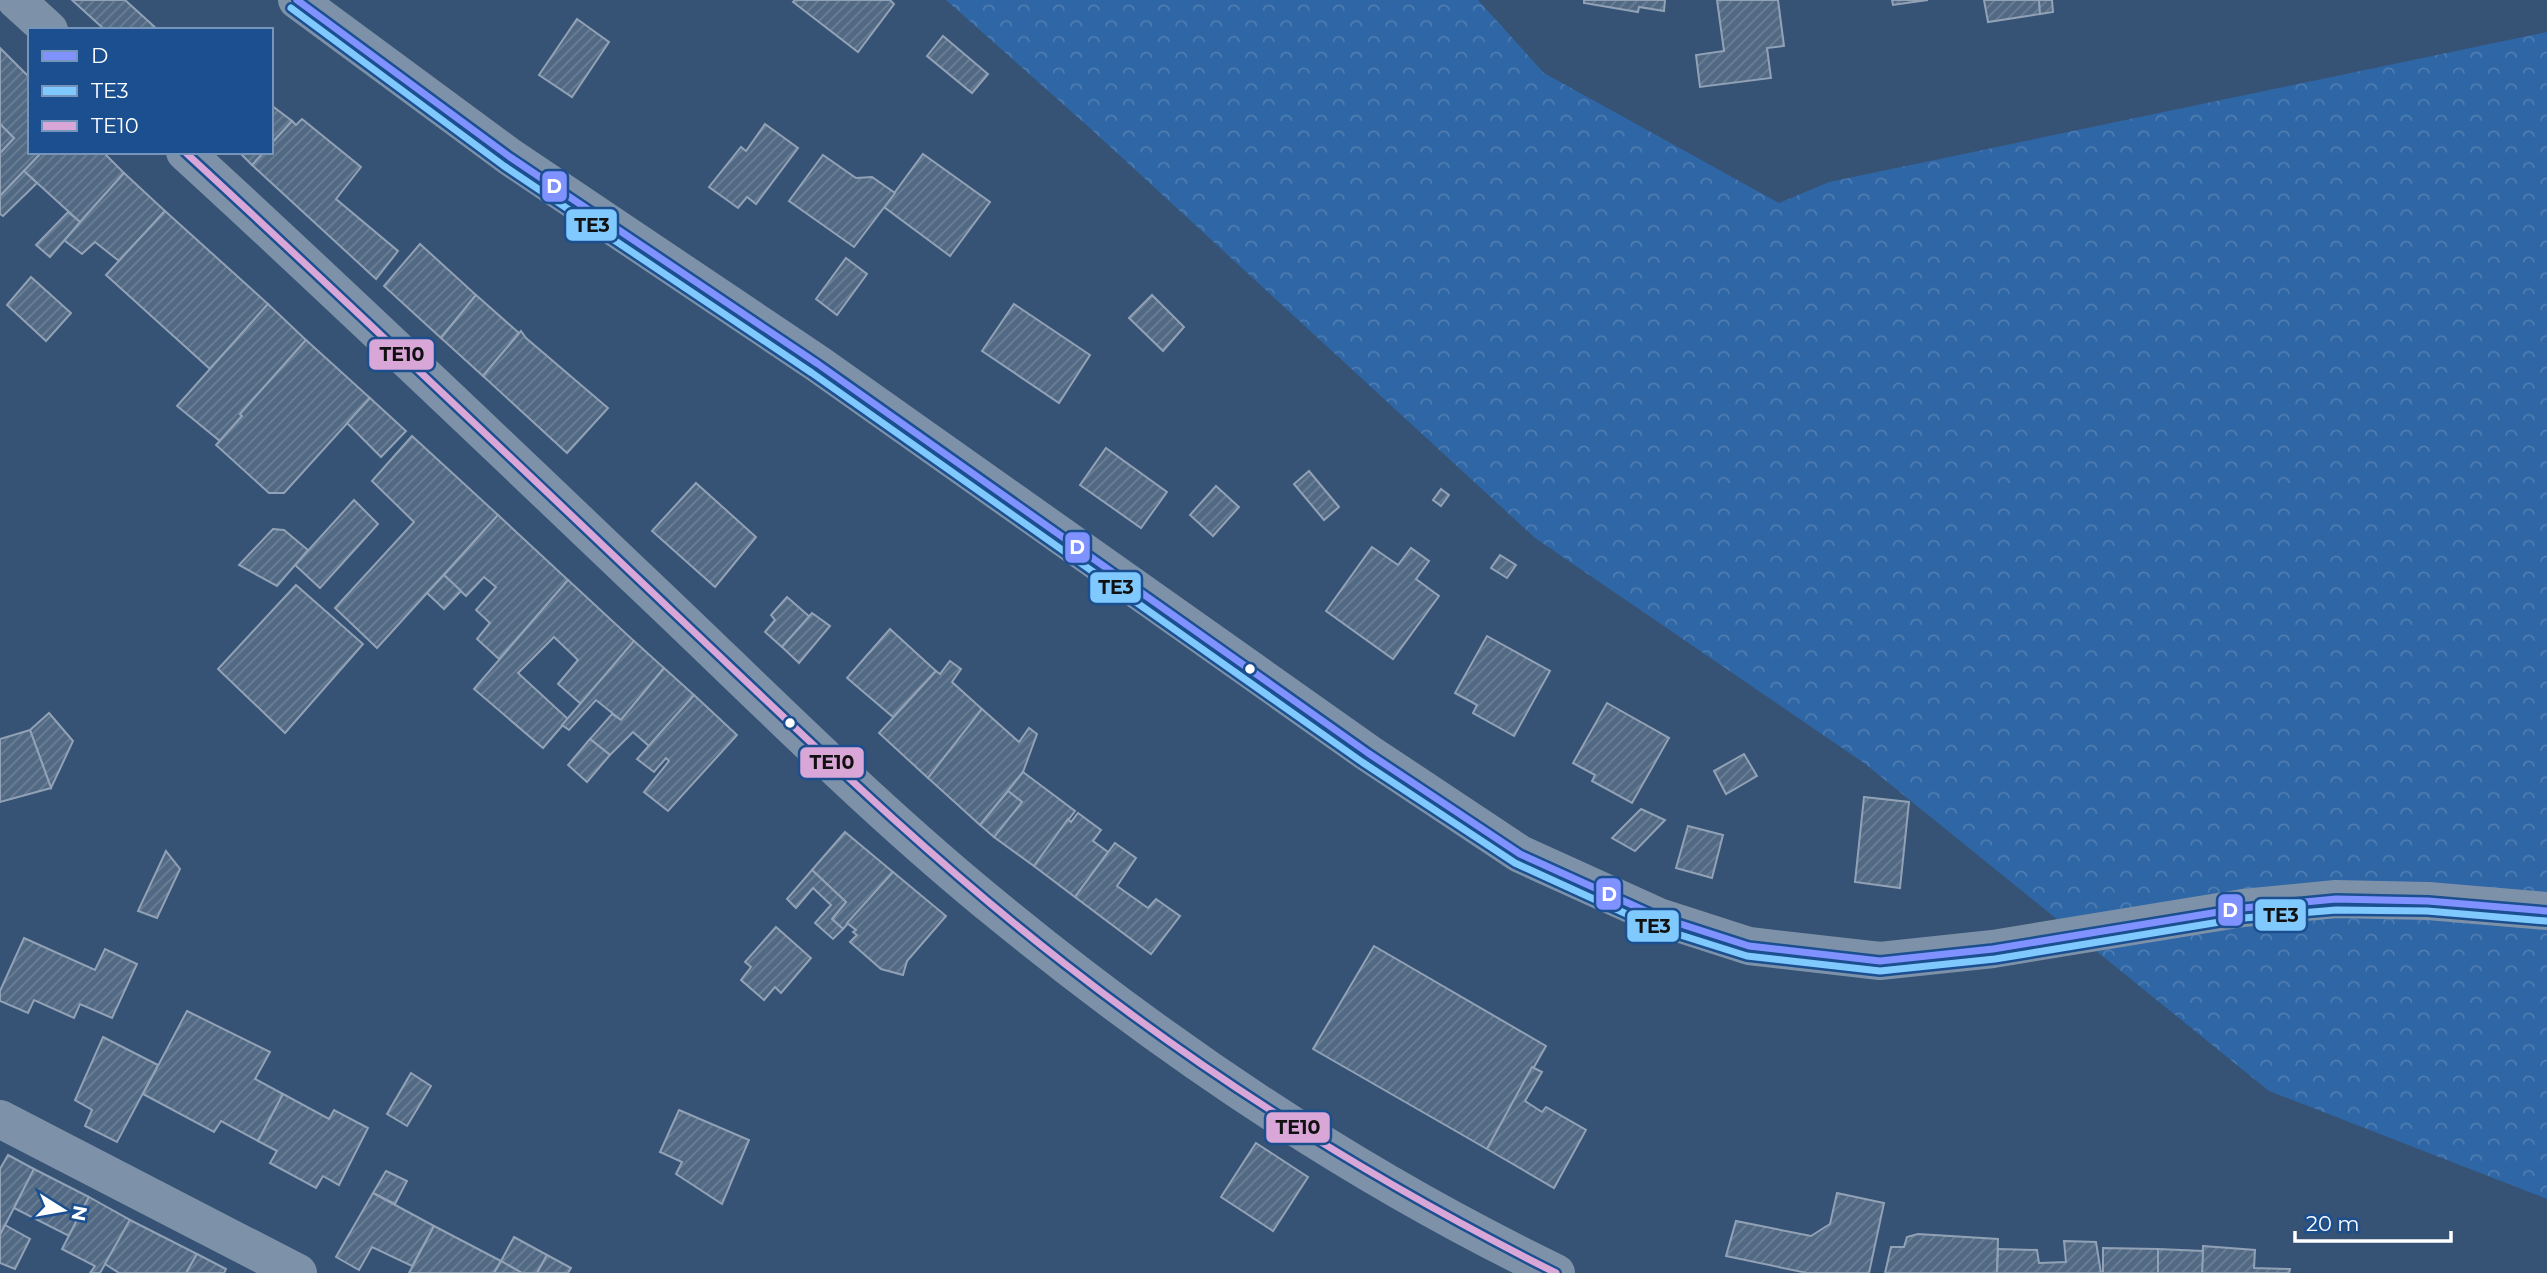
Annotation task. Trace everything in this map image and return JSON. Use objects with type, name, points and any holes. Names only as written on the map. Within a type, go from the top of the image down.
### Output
[{"type":"street","points":[[16,0],[47,28]]},
{"type":"street","points":[[297,0],[510,157],[818,364],[1368,753],[1520,855],[1659,917],[1749,946],[1880,961],[1993,949],[2243,908],[2336,899],[2428,901],[2547,911]]},
{"type":"street","points":[[187,154],[355,308],[780,716],[863,793],[1000,912],[1130,1014],[1377,1178],[1479,1236],[1556,1273]]},
{"type":"street","points":[[0,1119],[298,1273]]},
{"type":"green space","points":[[946,0],[1478,0],[1544,73],[1779,203],[1829,182],[2547,32],[2547,1199],[2269,1091],[1864,763],[1535,538],[1092,130]]},
{"type":"building","points":[[72,0],[125,0],[156,28],[103,28]]},
{"type":"building","points":[[890,0],[894,4],[858,52],[793,2]]},
{"type":"building","points":[[1584,0],[1665,0],[1664,11],[1639,7],[1638,12],[1584,3]]},
{"type":"building","points":[[1717,0],[1778,0],[1784,46],[1767,48],[1771,78],[1700,87],[1696,55],[1724,51]]},
{"type":"building","points":[[1892,0],[1928,0],[1893,5]]},
{"type":"building","points":[[1984,0],[2039,0],[2040,14],[1988,22]]},
{"type":"building","points":[[2039,0],[2052,0],[2053,12],[2040,14]]},
{"type":"building","points":[[577,19],[609,42],[572,97],[539,75]]},
{"type":"building","points":[[943,36],[988,74],[972,93],[927,56]]},
{"type":"building","points":[[0,48],[28,76],[28,154],[40,154],[0,196],[0,153],[14,138],[0,124]]},
{"type":"building","points":[[273,107],[292,121],[273,142]]},
{"type":"building","points":[[302,119],[361,167],[336,199],[398,251],[376,279],[252,165],[262,154],[273,154],[273,142],[292,121],[296,125]]},
{"type":"building","points":[[0,124],[14,138],[0,153]]},
{"type":"building","points":[[765,124],[798,148],[756,204],[747,197],[738,208],[709,187],[741,147],[746,151]]},
{"type":"building","points":[[40,154],[105,154],[124,173],[80,222],[24,171]]},
{"type":"building","points":[[241,154],[262,154],[252,165]]},
{"type":"building","points":[[923,154],[990,202],[950,256],[884,207]]},
{"type":"building","points":[[823,155],[856,178],[872,177],[895,193],[854,247],[789,201]]},
{"type":"building","points":[[24,171],[37,183],[3,216],[0,214],[0,196]]},
{"type":"building","points":[[124,173],[165,211],[119,261],[95,242],[82,254],[64,240]]},
{"type":"building","points":[[165,211],[268,304],[210,369],[106,275]]},
{"type":"building","points":[[68,212],[80,222],[50,257],[36,245]]},
{"type":"building","points":[[420,244],[476,295],[441,338],[384,286]]},
{"type":"building","points":[[846,258],[867,274],[837,315],[816,299]]},
{"type":"building","points":[[31,277],[71,313],[46,341],[7,305]]},
{"type":"building","points":[[476,295],[519,333],[483,376],[441,338]]},
{"type":"building","points":[[1152,295],[1184,327],[1163,351],[1129,318]]},
{"type":"building","points":[[268,304],[306,340],[240,414],[242,416],[220,441],[177,406]]},
{"type":"building","points":[[1014,304],[1090,355],[1059,403],[982,351]]},
{"type":"building","points":[[521,331],[608,408],[567,453],[483,376]]},
{"type":"building","points":[[306,340],[370,398],[284,493],[269,493],[216,445]]},
{"type":"building","points":[[370,398],[406,431],[381,457],[347,423]]},
{"type":"building","points":[[412,436],[498,515],[377,648],[335,608],[414,522],[372,481]]},
{"type":"building","points":[[1106,448],[1167,492],[1141,528],[1080,485]]},
{"type":"building","points":[[1309,471],[1339,507],[1324,520],[1294,484]]},
{"type":"building","points":[[696,483],[756,537],[715,587],[652,531]]},
{"type":"building","points":[[1216,486],[1239,507],[1213,536],[1190,515]]},
{"type":"building","points":[[1441,489],[1449,495],[1441,506],[1433,500]]},
{"type":"building","points":[[354,500],[378,524],[320,588],[295,565]]},
{"type":"building","points":[[498,515],[568,580],[499,659],[477,639],[490,623],[476,610],[496,587],[484,577],[466,596],[444,575]]},
{"type":"building","points":[[273,529],[284,530],[308,550],[277,586],[239,565]]},
{"type":"building","points":[[1372,547],[1398,565],[1411,548],[1429,561],[1416,579],[1439,596],[1393,659],[1326,611]]},
{"type":"building","points":[[1500,555],[1516,565],[1507,578],[1491,568]]},
{"type":"building","points":[[444,575],[461,591],[444,609],[427,593]]},
{"type":"building","points":[[568,580],[634,641],[581,704],[558,684],[578,660],[554,637],[518,673],[568,719],[543,748],[474,689]]},
{"type":"building","points":[[296,585],[363,644],[285,733],[218,669]]},
{"type":"building","points":[[787,597],[810,617],[782,647],[765,632],[775,620],[771,615]]},
{"type":"building","points":[[812,613],[830,626],[799,663],[782,647]]},
{"type":"building","points":[[890,629],[936,671],[893,717],[847,678]]},
{"type":"building","points":[[1487,636],[1550,671],[1514,736],[1473,713],[1477,705],[1455,693]]},
{"type":"building","points":[[634,641],[664,668],[621,720],[596,700],[569,730],[562,725]]},
{"type":"building","points":[[950,661],[961,669],[952,682],[982,709],[928,778],[879,733],[936,671],[940,674]]},
{"type":"building","points":[[664,668],[694,695],[649,746],[633,732],[610,755],[590,739],[612,714],[621,720]]},
{"type":"building","points":[[694,695],[737,735],[668,811],[644,792],[669,761],[666,758],[654,772],[637,759]]},
{"type":"building","points":[[1607,703],[1669,738],[1632,803],[1592,781],[1595,775],[1573,763]]},
{"type":"building","points":[[982,709],[1019,742],[1029,728],[1037,734],[1023,772],[980,825],[928,778]]},
{"type":"building","points":[[49,713],[73,741],[51,788],[30,730]]},
{"type":"building","points":[[30,730],[51,788],[0,802],[0,739]]},
{"type":"building","points":[[590,739],[610,755],[587,782],[568,765]]},
{"type":"building","points":[[1744,754],[1757,776],[1726,794],[1714,771]]},
{"type":"building","points":[[1023,772],[1075,811],[1034,866],[994,837],[1022,802],[1008,791]]},
{"type":"building","points":[[1008,791],[1022,802],[994,837],[980,825]]},
{"type":"building","points":[[1864,797],[1909,802],[1900,888],[1855,882]]},
{"type":"building","points":[[1641,809],[1665,820],[1635,851],[1612,838]]},
{"type":"building","points":[[1078,813],[1101,830],[1093,841],[1108,852],[1075,897],[1034,866],[1068,819],[1071,822]]},
{"type":"building","points":[[1688,826],[1723,835],[1712,878],[1676,868]]},
{"type":"building","points":[[845,832],[893,872],[843,929],[832,919],[846,902],[812,870]]},
{"type":"building","points":[[1115,843],[1136,858],[1117,886],[1148,908],[1156,899],[1180,916],[1151,954],[1075,897]]},
{"type":"building","points":[[166,851],[180,869],[157,918],[138,911]]},
{"type":"building","points":[[812,870],[846,902],[832,919],[843,929],[833,939],[815,923],[831,905],[813,888],[796,908],[787,899]]},
{"type":"building","points":[[893,872],[946,916],[907,961],[903,975],[881,969],[850,942],[857,935],[853,932],[856,930],[847,923]]},
{"type":"building","points":[[776,927],[811,958],[781,993],[775,987],[764,1000],[741,980],[751,967],[745,962]]},
{"type":"building","points":[[24,938],[95,970],[105,949],[137,964],[112,1018],[80,1004],[74,1018],[34,1000],[28,1013],[0,1001],[0,991]]},
{"type":"building","points":[[1374,946],[1546,1046],[1487,1149],[1313,1049]]},
{"type":"building","points":[[187,1011],[270,1052],[255,1079],[283,1094],[258,1141],[221,1121],[214,1132],[143,1094]]},
{"type":"building","points":[[103,1037],[158,1065],[117,1142],[85,1126],[92,1110],[75,1100]]},
{"type":"building","points":[[1532,1067],[1542,1072],[1525,1101],[1542,1112],[1546,1107],[1586,1130],[1554,1188],[1487,1149]]},
{"type":"building","points":[[411,1073],[431,1086],[407,1126],[387,1114]]},
{"type":"building","points":[[283,1094],[329,1119],[334,1110],[368,1128],[339,1185],[323,1176],[316,1188],[270,1163],[277,1151],[258,1141]]},
{"type":"building","points":[[679,1110],[749,1140],[722,1204],[676,1174],[682,1162],[660,1152]]},
{"type":"building","points":[[1256,1143],[1308,1177],[1273,1231],[1221,1197]]},
{"type":"building","points":[[8,1155],[34,1169],[0,1235],[0,1169]]},
{"type":"building","points":[[34,1169],[89,1197],[69,1236],[14,1208]]},
{"type":"building","points":[[386,1171],[407,1181],[395,1204],[373,1193]]},
{"type":"building","points":[[373,1193],[434,1226],[412,1266],[372,1247],[359,1270],[336,1257]]},
{"type":"building","points":[[1837,1193],[1884,1203],[1869,1273],[1807,1273],[1726,1256],[1736,1221],[1811,1236],[1830,1224]]},
{"type":"building","points":[[89,1197],[130,1220],[100,1273],[90,1273],[95,1266],[62,1249]]},
{"type":"building","points":[[130,1220],[197,1254],[186,1273],[119,1273],[105,1264]]},
{"type":"building","points":[[5,1225],[30,1239],[15,1269],[0,1263],[0,1235]]},
{"type":"building","points":[[434,1226],[501,1261],[494,1273],[409,1273]]},
{"type":"building","points":[[1918,1234],[1998,1239],[1997,1273],[1885,1273],[1891,1247],[1904,1247],[1907,1237]]},
{"type":"building","points":[[514,1237],[547,1255],[537,1273],[522,1273],[501,1261]]},
{"type":"building","points":[[2064,1241],[2096,1242],[2101,1273],[1997,1273],[1998,1249],[2037,1250],[2039,1263],[2066,1262]]},
{"type":"building","points":[[2203,1246],[2255,1250],[2254,1268],[2290,1269],[2289,1273],[2202,1273]]},
{"type":"building","points":[[2103,1248],[2158,1249],[2158,1273],[2103,1273]]},
{"type":"building","points":[[2158,1249],[2203,1251],[2202,1273],[2158,1273]]},
{"type":"building","points":[[197,1254],[226,1269],[224,1273],[186,1273]]},
{"type":"building","points":[[547,1255],[571,1268],[568,1273],[537,1273]]},
{"type":"building","points":[[501,1261],[522,1273],[494,1273]]},
{"type":"transit line","name":"D","points":[[297,0],[510,157],[818,364],[1368,753],[1520,854],[1659,917],[1749,946],[1880,961],[1993,949],[2243,908],[2336,899],[2428,901],[2547,911]]},
{"type":"transit line","name":"TE3","points":[[291,8],[504,166],[812,373],[1362,762],[1515,863],[1655,927],[1747,956],[1880,971],[1995,959],[2244,918],[2336,910],[2427,911],[2546,921]]},
{"type":"transit line","name":"TE10","points":[[187,154],[817,748],[1013,923],[1123,1008],[1242,1092],[1365,1169],[1556,1273]]}]
